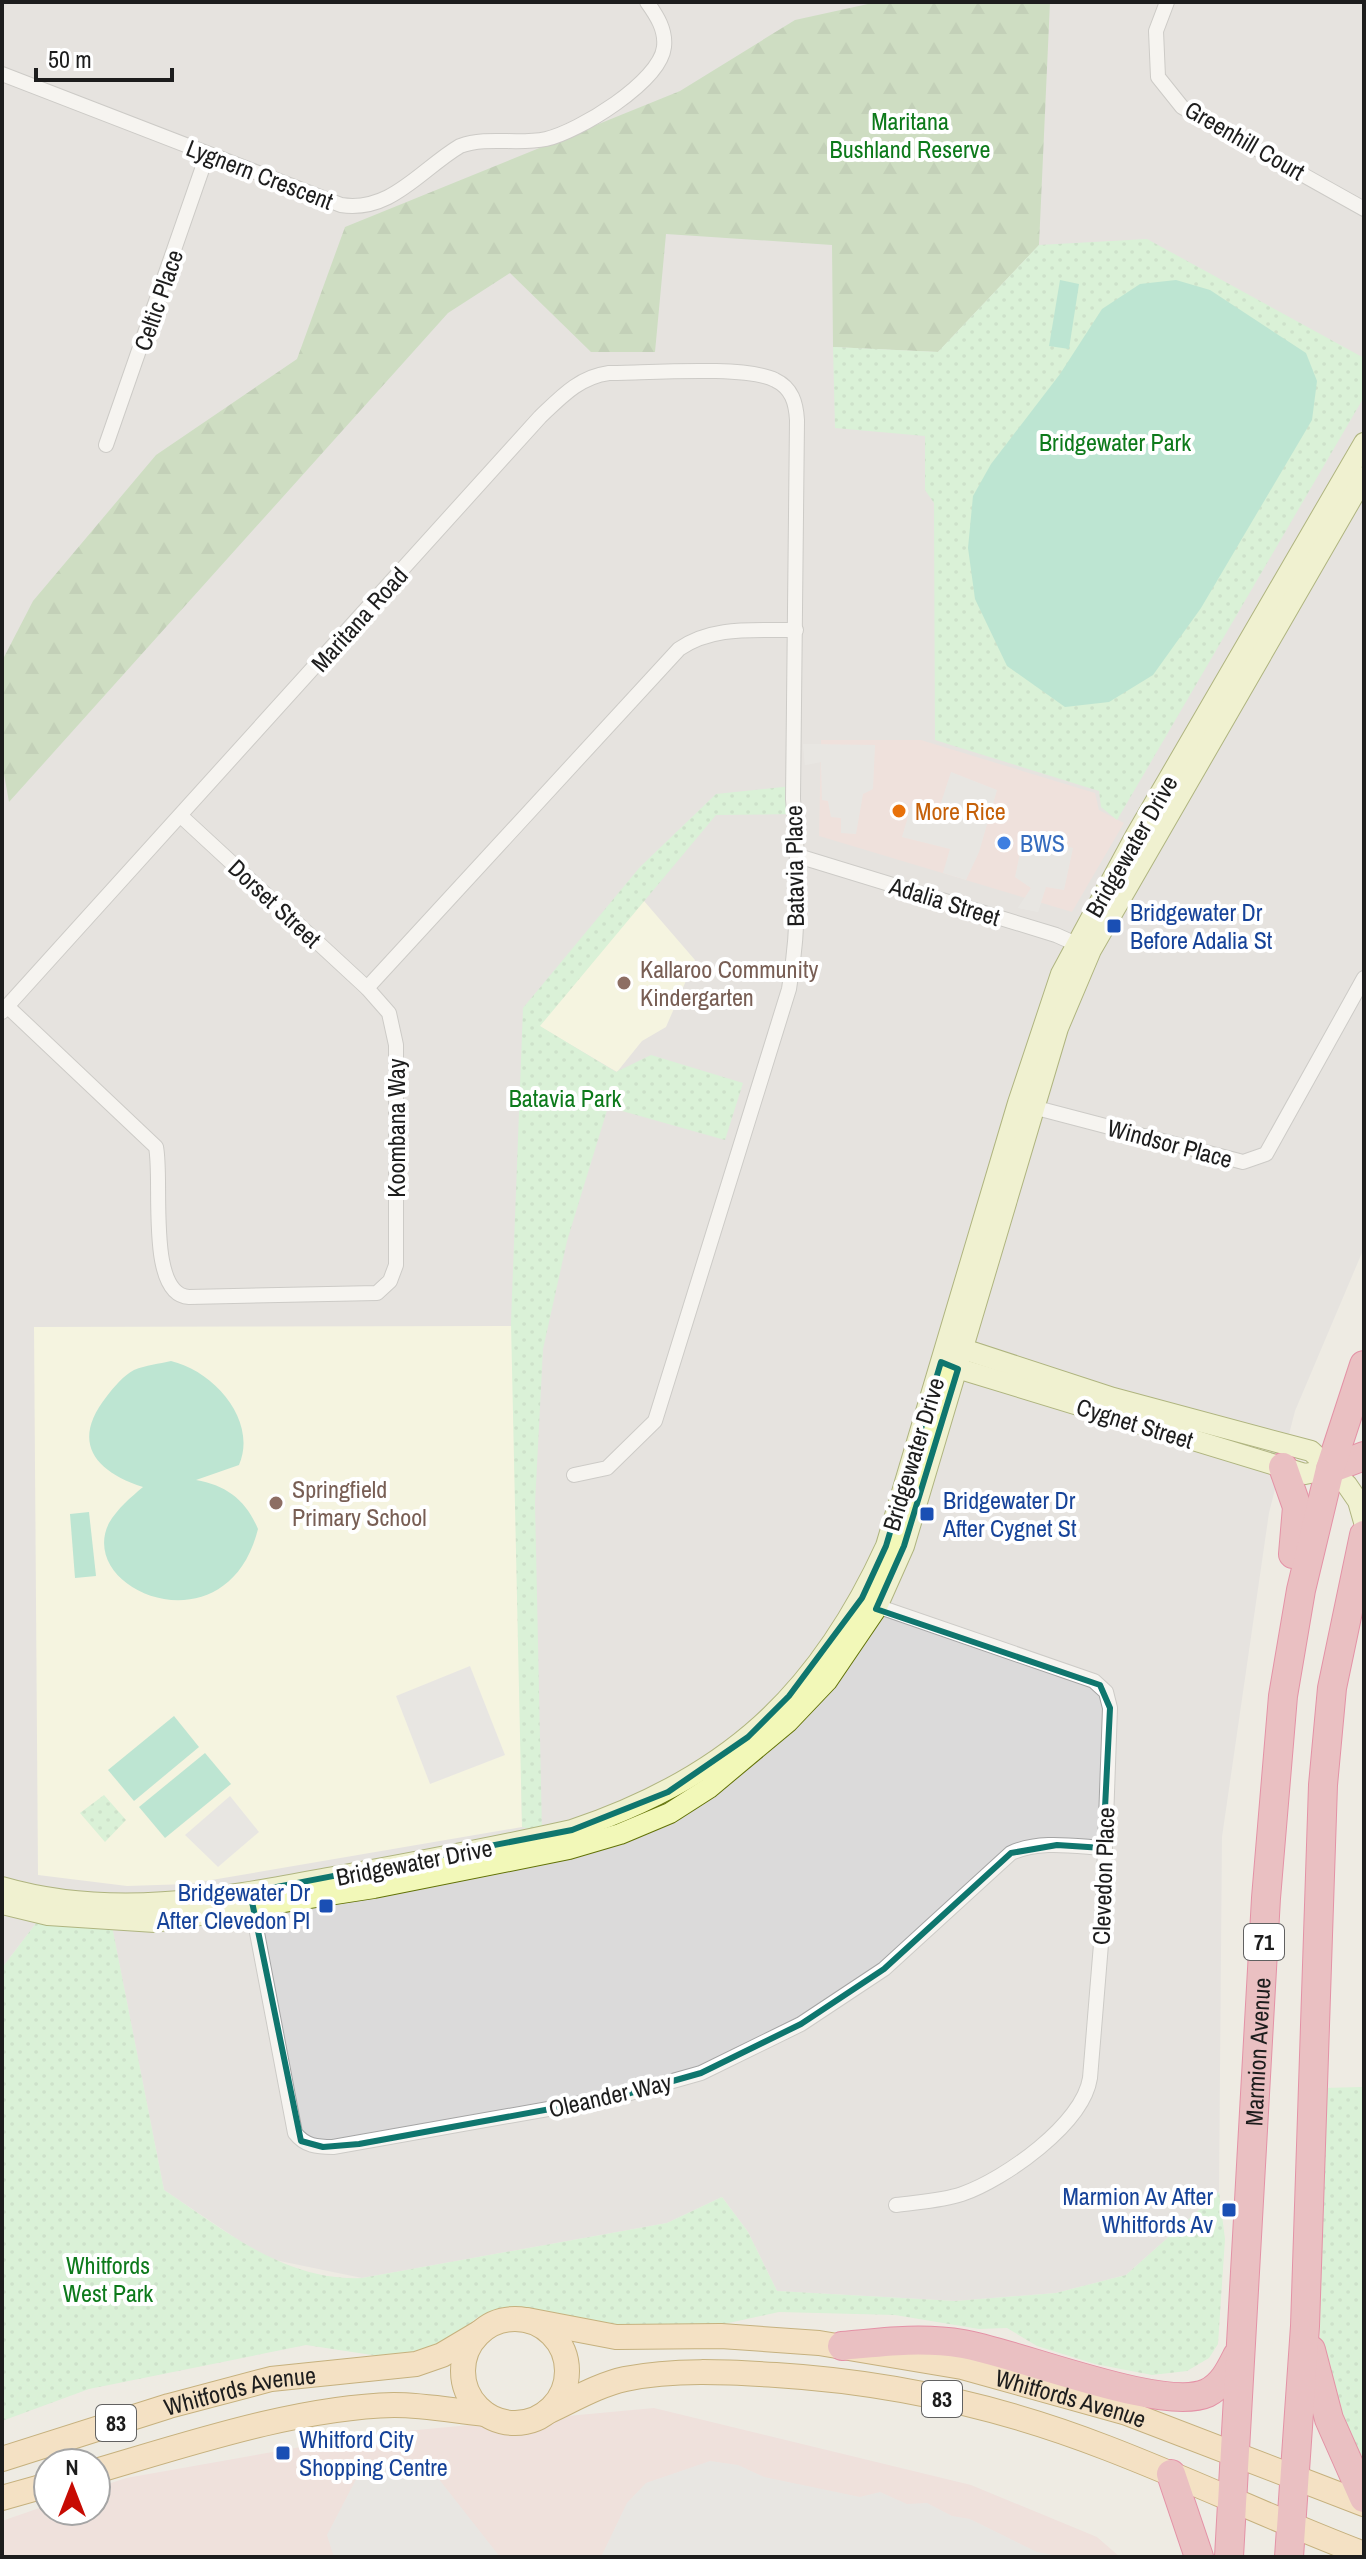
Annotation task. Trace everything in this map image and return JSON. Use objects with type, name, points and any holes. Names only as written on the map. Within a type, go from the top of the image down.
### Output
[{"type":"highway","name":"Marmion Avenue","points":[[1229,2557],[1238,2355],[1283,1696],[1301,1590],[1330,1469],[1364,1365]]},
{"type":"highway","points":[[1330,1469],[1364,1456]]},
{"type":"highway","points":[[1283,1467],[1297,1507],[1298,1522],[1274,1672],[1283,1696]]},
{"type":"highway","name":"71","points":[[1289,2557],[1305,2326],[1323,1785],[1332,1688],[1364,1535]]},
{"type":"highway","points":[[1305,2326],[1329,2419],[1364,2498]]},
{"type":"highway","points":[[842,2346],[923,2338],[964,2344],[1155,2396],[1207,2393],[1227,2375],[1238,2355]]},
{"type":"highway","points":[[1171,2474],[1199,2557]]},
{"type":"main road","name":"83","points":[[479,2333],[502,2321],[527,2320]]},
{"type":"main road","points":[[527,2320],[553,2336],[567,2362],[563,2392],[547,2412]]},
{"type":"main road","name":"Whitfords Avenue","points":[[527,2320],[616,2337],[757,2337],[842,2346],[962,2367],[1041,2386],[1236,2452],[1364,2504]]},
{"type":"main road","points":[[479,2333],[463,2361],[462,2377],[467,2393],[485,2414]]},
{"type":"main road","name":"Whitfords Avenue","points":[[2,2459],[169,2406],[271,2379],[416,2364],[442,2355],[479,2333]]},
{"type":"main road","name":"Whitfords Avenue","points":[[547,2412],[593,2389],[641,2377],[732,2372],[808,2377],[910,2391],[974,2406],[1091,2442],[1364,2554]]},
{"type":"main road","name":"Whitfords Avenue","points":[[112,2466],[215,2437],[373,2407],[419,2406],[485,2414]]},
{"type":"main road","name":"83","points":[[485,2414],[516,2424],[531,2421],[547,2412]]},
{"type":"main road","points":[[2,2498],[32,2490]]},
{"type":"street","name":"Lygnern Crescent","points":[[2,74],[341,205],[373,206],[389,198],[460,146],[473,141],[524,141],[559,136],[633,89],[651,74],[664,47],[659,20],[647,2]]},
{"type":"street","name":"Greenhill Court","points":[[1167,2],[1156,31],[1158,77],[1182,107],[1364,209]]},
{"type":"street","name":"Celtic Place","points":[[106,445],[207,155]]},
{"type":"street","name":"Maritana Road","points":[[5,1010],[540,417],[569,389],[594,375],[609,373],[740,374],[772,378],[783,385]]},
{"type":"street","name":"Batavia Place","points":[[574,1475],[607,1468],[655,1421],[789,989],[798,856],[793,799],[796,406],[783,385]]},
{"type":"street","name":"Bridgewater Drive","points":[[1083,947],[1364,443]]},
{"type":"street","name":"Bridgewater Drive","points":[[2,1904],[48,1915],[124,1923],[155,1922],[572,1830],[623,1813],[705,1770],[748,1737],[789,1696],[869,1604],[952,1356],[1026,1105],[1051,1002],[1364,477]]},
{"type":"street","points":[[367,988],[679,649],[703,635],[718,632],[796,630]]},
{"type":"street","name":"Dorset Street","points":[[182,817],[367,988]]},
{"type":"street","name":"Adalia Street","points":[[798,856],[1046,931],[1083,947]]},
{"type":"street","name":"Windsor Place","points":[[1026,1105],[1243,1162],[1266,1154],[1364,978]]},
{"type":"street","name":"Koombana Way","points":[[5,1010],[156,1147],[161,1258],[167,1285],[174,1293],[189,1297],[360,1296],[377,1293],[390,1281],[394,1275],[396,1252],[395,1033],[389,1013],[367,988]]},
{"type":"street","name":"Cygnet Street","points":[[952,1356],[1305,1474],[1330,1469]]},
{"type":"street","name":"Cygnet Street","points":[[952,1356],[1311,1451],[1358,1501],[1364,1522]]},
{"type":"street","name":"Clevedon Place","points":[[869,1604],[1054,1666],[1100,1685],[1109,1698],[1110,1708],[1102,1932],[1090,2078],[1079,2111],[988,2182],[958,2195],[896,2205]]},
{"type":"street","name":"Oleander Way","points":[[251,1900],[295,2133],[301,2141],[312,2146],[333,2147],[616,2097],[701,2073],[801,2024],[884,1969],[1011,1853],[1022,1848],[1057,1845],[1103,1848]]},
{"type":"street","name":"Bridgewater Drive","points":[[2,1887],[28,1895],[112,1905],[251,1900]]},
{"type":"highlighted area","points":[[941,1362],[958,1369],[904,1546],[876,1609],[1100,1685],[1110,1708],[1103,1848],[1057,1845],[1011,1853],[884,1969],[801,2024],[701,2073],[616,2097],[359,2144],[323,2147],[301,2141],[250,1892],[572,1830],[668,1792],[748,1737],[789,1696],[862,1598],[886,1546]]},
{"type":"shaded area","points":[[2,2],[1364,2],[1364,1248],[1295,1411],[1269,1513],[1222,1837],[1219,2192],[1126,2275],[1056,2293],[955,2301],[777,2291],[748,2232],[722,2197],[667,2223],[362,2278],[265,2258],[164,2190],[111,1922],[43,1914],[2,1968]]},
{"type":"shaded area","points":[[821,740],[921,740],[1095,793],[1099,810],[1124,823],[1072,912],[819,836]]},
{"type":"shaded area","points":[[803,744],[875,745],[873,789],[863,794],[856,834],[841,833],[841,818],[831,817],[828,801],[822,800],[821,762],[805,765]]},
{"type":"shaded area","points":[[951,772],[997,790],[979,852],[966,880],[943,873],[950,849],[902,837],[913,800],[939,809]]},
{"type":"shaded area","points":[[1024,834],[1073,848],[1064,890],[1046,887],[1038,912],[1018,908],[1031,888],[1015,877]]},
{"type":"shaded area","name":"Kallaroo Community Kindergarten","points":[[638,894],[695,960],[666,1027],[642,1041],[617,1072],[539,1026]]},
{"type":"shaded area","name":"Springfield Primary School","points":[[516,1326],[522,1827],[188,1884],[127,1886],[38,1875],[34,1327]]},
{"type":"shaded area","points":[[470,1666],[505,1755],[430,1784],[396,1696]]},
{"type":"shaded area","points":[[230,1796],[259,1832],[218,1867],[185,1835]]},
{"type":"shaded area","points":[[654,2408],[971,2485],[1097,2537],[1120,2557],[2,2557],[2,2521],[32,2511],[32,2527],[112,2527],[112,2483],[126,2478],[374,2434]]},
{"type":"shaded area","points":[[388,2459],[438,2478],[500,2557],[334,2557],[327,2535],[362,2468],[375,2460]]},
{"type":"shaded area","points":[[710,2461],[738,2465],[764,2477],[860,2497],[880,2492],[907,2504],[927,2503],[952,2516],[970,2519],[1037,2552],[1063,2557],[601,2557],[627,2503],[646,2483]]},
{"type":"green space","name":"Maritana Bushland Reserve","points":[[877,2],[1050,2],[1039,245],[938,352],[833,347],[832,245],[666,234],[655,352],[591,352],[510,273],[448,313],[9,802],[2,763],[2,661],[33,601],[156,455],[297,359],[345,227],[680,91],[795,20]]},
{"type":"green space","name":"Bridgewater Park","points":[[1147,239],[1364,358],[1364,397],[1117,820],[1101,807],[1099,791],[935,740],[934,503],[925,490],[925,436],[835,428],[833,347],[938,352],[1039,245]]},
{"type":"green space","points":[[1060,280],[1079,284],[1069,349],[1049,346]]},
{"type":"green space","points":[[1176,280],[1210,290],[1306,353],[1317,381],[1312,420],[1201,608],[1153,675],[1109,702],[1065,707],[1007,666],[975,599],[968,548],[973,496],[991,464],[1060,374],[1102,309],[1140,284]]},
{"type":"green space","name":"Batavia Park","points":[[792,786],[793,814],[716,815],[540,1026],[616,1072],[651,1055],[743,1083],[725,1140],[608,1107],[567,1241],[543,1349],[535,1503],[542,1832],[522,1827],[511,1322],[523,1008],[640,867],[716,794]]},
{"type":"green space","points":[[171,1361],[202,1375],[228,1400],[237,1415],[243,1448],[239,1465],[196,1480],[217,1486],[234,1496],[258,1529],[241,1567],[217,1590],[188,1600],[159,1598],[133,1587],[114,1570],[104,1548],[109,1523],[143,1487],[111,1472],[100,1463],[89,1440],[96,1412],[123,1378],[139,1368]]},
{"type":"green space","points":[[89,1512],[96,1576],[75,1578],[70,1514]]},
{"type":"green space","points":[[174,1716],[199,1747],[134,1801],[108,1770]]},
{"type":"green space","points":[[205,1753],[231,1784],[165,1838],[139,1807]]},
{"type":"green space","points":[[104,1795],[126,1820],[105,1842],[80,1813]]},
{"type":"green space","name":"Whitfords West Park","points":[[43,1914],[111,1921],[164,2190],[257,2250],[307,2272],[362,2278],[667,2223],[722,2197],[748,2232],[777,2291],[955,2301],[1056,2293],[1126,2275],[1219,2192],[1225,2239],[1218,2344],[1209,2358],[1187,2371],[1152,2375],[1095,2364],[1037,2346],[1007,2328],[979,2329],[895,2315],[779,2312],[665,2337],[594,2330],[516,2308],[478,2317],[449,2340],[392,2358],[306,2345],[89,2389],[2,2421],[2,1968]]},
{"type":"green space","points":[[1362,2087],[1364,2474],[1324,2364],[1315,2304],[1321,2088]]},
{"type":"place","name":"More Rice","points":[[899,811]]},
{"type":"place","name":"BWS","points":[[1004,843]]},
{"type":"place","name":"Bridgewater Dr Before Adalia St","points":[[1114,926]]},
{"type":"place","name":"Kallaroo Community Kindergarten","points":[[624,983]]},
{"type":"place","name":"Springfield Primary School","points":[[276,1503]]},
{"type":"place","name":"Bridgewater Dr After Cygnet St","points":[[927,1514]]},
{"type":"place","name":"Bridgewater Dr After Clevedon Pl","points":[[326,1906]]},
{"type":"place","name":"Marmion Av After Whitfords Av","points":[[1229,2210]]},
{"type":"place","name":"Whitford City Shopping Centre","points":[[283,2453]]}]
